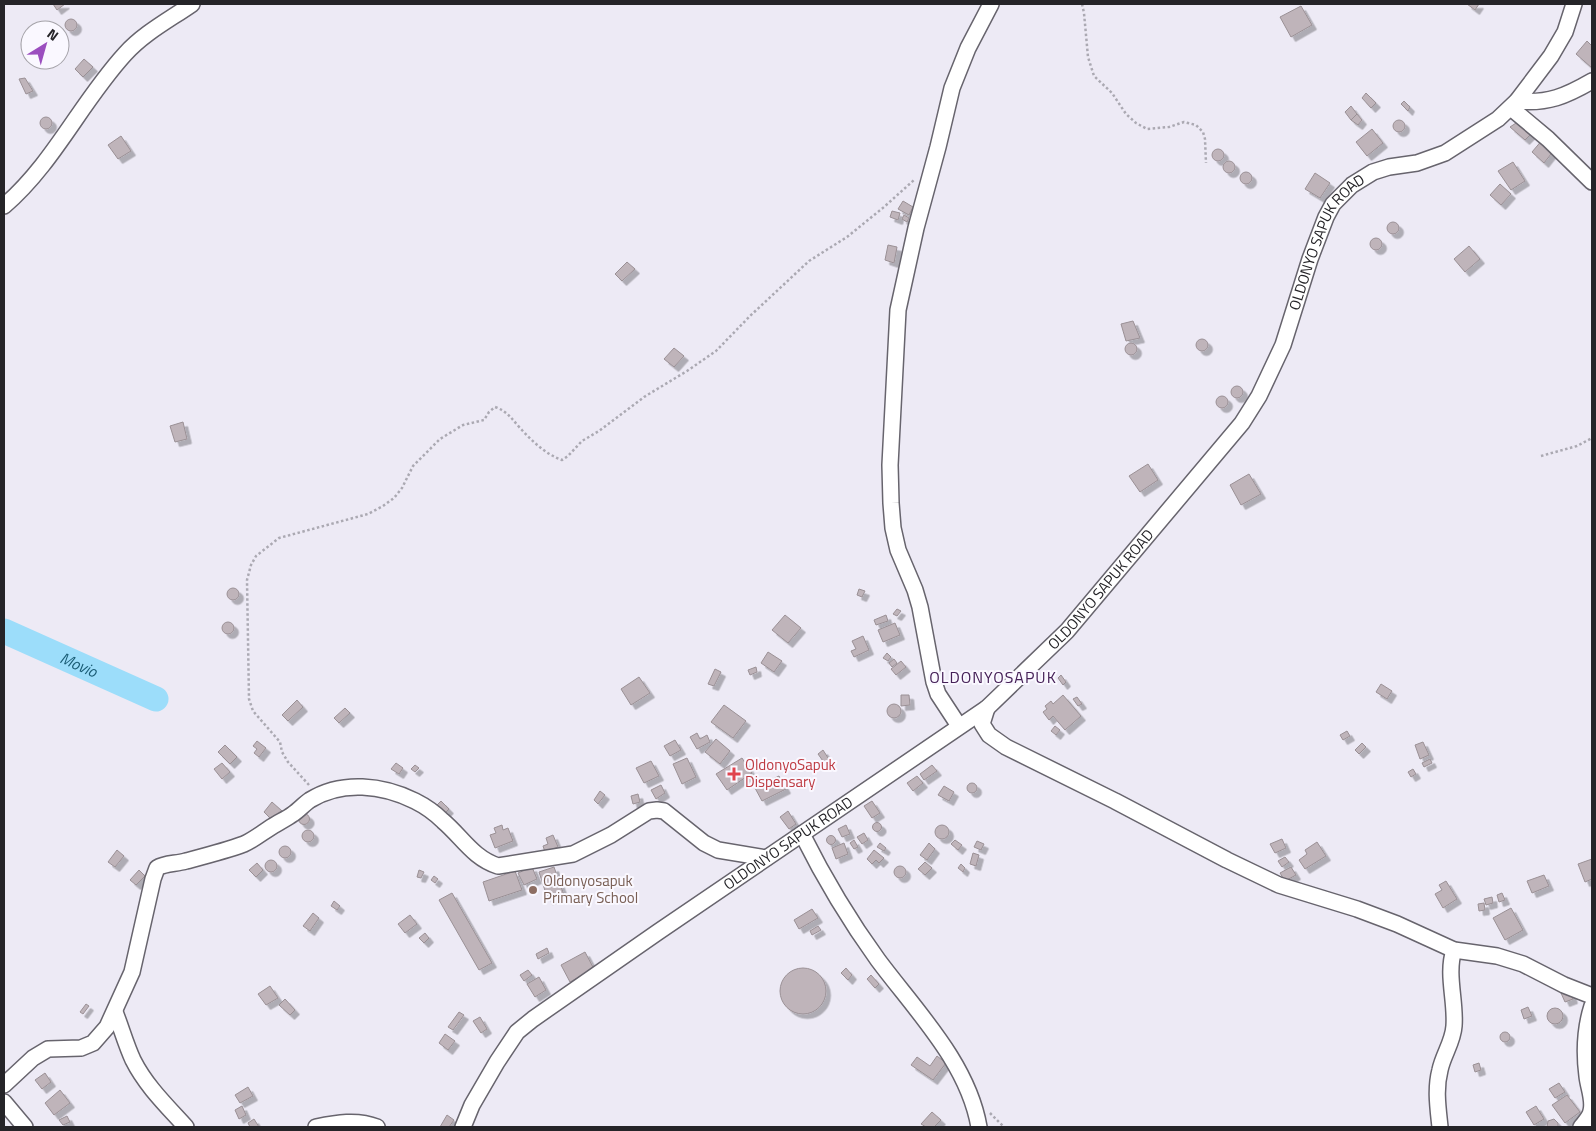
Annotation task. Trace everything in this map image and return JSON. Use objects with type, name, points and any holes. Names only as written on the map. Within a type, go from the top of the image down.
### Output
[{"type":"street","points":[[4,206],[20,192],[61,142],[93,93],[124,55],[138,41],[192,4]]},
{"type":"street","points":[[959,726],[938,694],[920,607],[898,550],[893,528],[890,465],[898,310],[916,228],[952,88],[968,48],[991,4]]},
{"type":"street","name":"OLDONYO SAPUK ROAD","points":[[463,1127],[472,1106],[497,1062],[517,1032],[613,963],[987,708],[1067,630],[1242,423],[1259,396],[1283,345],[1320,233],[1334,204],[1342,194],[1373,172],[1389,167],[1418,164],[1445,152],[1498,119],[1514,104],[1551,56],[1565,32],[1574,4]]},
{"type":"street","points":[[1514,104],[1554,99],[1592,81]]},
{"type":"street","points":[[1514,104],[1592,182]]},
{"type":"street","points":[[987,708],[982,724],[989,735],[1006,747],[1115,801],[1226,860],[1279,885],[1365,912],[1397,924],[1454,950],[1497,956],[1523,964],[1564,986],[1592,996]]},
{"type":"street","points":[[4,1085],[33,1058],[48,1049],[80,1048],[93,1043],[107,1027],[116,1012],[132,972],[157,868],[245,843],[292,815],[310,800],[331,790],[375,787],[399,794],[431,811],[444,821],[478,857],[498,866],[573,854],[611,835],[649,811],[657,810],[664,811],[704,843],[718,850],[766,858]]},
{"type":"street","points":[[802,834],[852,924],[937,1036],[968,1087],[980,1127]]},
{"type":"street","points":[[1440,1127],[1437,1091],[1438,1078],[1454,1027],[1451,966],[1454,950]]},
{"type":"street","points":[[1580,1127],[1591,1113],[1592,1104],[1585,1053],[1592,1006]]},
{"type":"street","points":[[116,1012],[132,1058],[142,1075],[156,1094],[186,1127]]},
{"type":"street","points":[[4,1102],[25,1127]]},
{"type":"street","points":[[316,1127],[342,1122],[377,1127]]},
{"type":"path","points":[[1082,4],[1088,57],[1094,76],[1112,93],[1126,114],[1136,123],[1147,129],[1169,127],[1184,122],[1196,125],[1203,132],[1205,139],[1206,163]]},
{"type":"path","points":[[318,796],[288,762],[282,752],[280,742],[253,711],[249,699],[247,580],[250,564],[256,556],[279,538],[368,514],[383,506],[394,498],[402,488],[413,466],[440,439],[463,425],[484,420],[495,407],[507,413],[538,446],[553,457],[562,460],[582,441],[599,431],[644,396],[687,371],[716,351],[808,261],[847,237],[877,214],[917,177],[933,166]]},
{"type":"path","points":[[1542,456],[1577,446],[1592,438]]},
{"type":"building","points":[[53,4],[65,4],[57,10]]},
{"type":"building","points":[[1467,4],[1479,4],[1475,10]]},
{"type":"building","points":[[1301,6],[1312,25],[1291,37],[1280,17]]},
{"type":"building","points":[[73,19],[77,23],[77,27],[70,31],[70,20],[68,20]]},
{"type":"building","points":[[1587,41],[1592,46],[1592,68],[1576,54]]},
{"type":"building","points":[[84,59],[93,67],[83,77],[75,69]]},
{"type":"building","points":[[25,78],[33,91],[26,94],[19,79]]},
{"type":"building","points":[[1366,93],[1376,103],[1371,108],[1362,98]]},
{"type":"building","points":[[1404,101],[1410,107],[1408,111],[1401,104]]},
{"type":"building","points":[[1351,106],[1357,114],[1351,120],[1345,112]]},
{"type":"building","points":[[1357,114],[1362,120],[1358,125],[1351,120]]},
{"type":"building","points":[[44,117],[48,117],[52,123],[48,129],[44,129],[40,125],[40,121]]},
{"type":"building","points":[[1397,120],[1401,120],[1405,126],[1401,132],[1397,132],[1393,128],[1393,124]]},
{"type":"building","points":[[1516,123],[1531,134],[1525,140],[1510,127]]},
{"type":"building","points":[[1372,129],[1383,143],[1367,156],[1356,142]]},
{"type":"building","points":[[121,136],[131,151],[118,159],[108,145]]},
{"type":"building","points":[[1543,139],[1555,149],[1544,163],[1532,152]]},
{"type":"building","points":[[1216,149],[1220,149],[1224,155],[1220,161],[1216,161],[1212,157],[1212,153]]},
{"type":"building","points":[[1227,161],[1231,161],[1235,167],[1231,173],[1227,173],[1223,169],[1223,165]]},
{"type":"building","points":[[1513,162],[1525,181],[1511,190],[1498,171]]},
{"type":"building","points":[[1244,172],[1248,172],[1252,178],[1248,184],[1244,184],[1240,180],[1240,176]]},
{"type":"building","points":[[1315,173],[1330,183],[1320,198],[1305,189]]},
{"type":"building","points":[[1500,184],[1511,194],[1501,205],[1490,195]]},
{"type":"building","points":[[903,201],[913,207],[909,215],[898,209]]},
{"type":"building","points":[[892,211],[900,213],[898,220],[890,217]]},
{"type":"building","points":[[904,215],[909,218],[907,222],[902,219]]},
{"type":"building","points":[[1391,222],[1395,222],[1399,228],[1395,234],[1391,234],[1387,230],[1387,226]]},
{"type":"building","points":[[1374,238],[1378,238],[1382,244],[1378,250],[1374,250],[1370,246],[1370,242]]},
{"type":"building","points":[[888,245],[897,247],[894,263],[885,260]]},
{"type":"building","points":[[1469,246],[1480,259],[1465,272],[1454,259]]},
{"type":"building","points":[[627,262],[635,269],[622,281],[615,274]]},
{"type":"building","points":[[1133,321],[1140,338],[1126,341],[1121,324]]},
{"type":"building","points":[[1200,339],[1204,339],[1208,345],[1204,351],[1200,351],[1196,347],[1196,343]]},
{"type":"building","points":[[1129,343],[1133,343],[1137,349],[1133,355],[1129,355],[1125,351],[1125,347]]},
{"type":"building","points":[[674,348],[684,356],[674,367],[664,359]]},
{"type":"building","points":[[1235,386],[1239,386],[1243,392],[1239,398],[1235,398],[1231,394],[1231,390]]},
{"type":"building","points":[[1220,396],[1224,396],[1228,402],[1224,408],[1220,408],[1216,404],[1216,400]]},
{"type":"building","points":[[183,422],[187,439],[175,442],[170,426]]},
{"type":"building","points":[[1148,464],[1158,480],[1140,492],[1129,476]]},
{"type":"building","points":[[1249,474],[1261,494],[1241,505],[1230,485]]},
{"type":"building","points":[[231,588],[235,588],[239,594],[235,600],[231,600],[227,596],[227,592]]},
{"type":"building","points":[[859,589],[865,591],[862,597],[857,595]]},
{"type":"building","points":[[897,609],[901,611],[897,616],[893,614]]},
{"type":"building","points":[[785,615],[801,628],[788,643],[772,630]]},
{"type":"building","points":[[886,615],[888,621],[876,625],[874,620]]},
{"type":"building","points":[[226,622],[230,622],[234,628],[230,634],[226,634],[222,630],[222,626]]},
{"type":"building","points":[[895,623],[900,635],[883,642],[878,630]]},
{"type":"building","points":[[863,636],[869,650],[854,657],[851,651],[856,649],[852,641]]},
{"type":"building","points":[[768,652],[782,661],[774,672],[761,663]]},
{"type":"building","points":[[887,653],[891,657],[888,661],[883,658]]},
{"type":"building","points":[[894,659],[897,663],[892,667],[889,663]]},
{"type":"building","points":[[901,661],[906,667],[896,675],[891,669]]},
{"type":"building","points":[[756,667],[757,672],[750,675],[748,670]]},
{"type":"building","points":[[715,669],[721,672],[714,686],[708,684]]},
{"type":"building","points":[[1061,675],[1066,682],[1063,685],[1058,678]]},
{"type":"building","points":[[639,677],[650,693],[631,705],[621,689]]},
{"type":"building","points":[[1381,684],[1392,691],[1387,699],[1376,692]]},
{"type":"building","points":[[901,695],[909,695],[910,705],[901,706]]},
{"type":"building","points":[[1063,695],[1081,716],[1065,730],[1053,716],[1049,720],[1043,712],[1047,709],[1045,706],[1051,701],[1053,704]]},
{"type":"building","points":[[1077,697],[1082,704],[1078,706],[1073,699]]},
{"type":"building","points":[[297,700],[303,707],[288,721],[282,715]]},
{"type":"building","points":[[894,704],[899,706],[901,711],[899,716],[894,718],[889,716],[887,711],[889,706]]},
{"type":"building","points":[[724,705],[746,721],[733,738],[711,722]]},
{"type":"building","points":[[345,708],[350,713],[339,723],[334,718]]},
{"type":"building","points":[[1055,726],[1060,730],[1056,735],[1051,731]]},
{"type":"building","points":[[1347,731],[1350,736],[1343,740],[1340,735]]},
{"type":"building","points":[[697,733],[700,739],[707,735],[710,742],[697,749],[690,737]]},
{"type":"building","points":[[716,739],[730,751],[720,764],[705,752]]},
{"type":"building","points":[[675,740],[681,750],[670,756],[664,746]]},
{"type":"building","points":[[257,741],[266,748],[259,757],[254,753],[257,749],[253,746]]},
{"type":"building","points":[[1423,742],[1429,755],[1420,759],[1415,745]]},
{"type":"building","points":[[1362,743],[1366,747],[1359,754],[1355,750]]},
{"type":"building","points":[[225,745],[237,757],[230,764],[218,752]]},
{"type":"building","points":[[823,750],[830,761],[825,764],[818,754]]},
{"type":"building","points":[[687,758],[696,777],[682,784],[673,764]]},
{"type":"building","name":"OldonyoSapuk Dispensary","points":[[742,758],[752,773],[727,790],[716,774]]},
{"type":"building","points":[[1430,759],[1432,763],[1424,767],[1422,763]]},
{"type":"building","points":[[651,761],[659,776],[644,783],[636,768]]},
{"type":"building","points":[[222,763],[230,772],[222,779],[214,769]]},
{"type":"building","points":[[396,763],[403,768],[399,774],[391,769]]},
{"type":"building","points":[[415,765],[419,768],[415,772],[411,769]]},
{"type":"building","points":[[932,765],[937,771],[924,780],[920,774]]},
{"type":"building","points":[[1413,769],[1416,774],[1411,777],[1408,772]]},
{"type":"building","points":[[779,776],[786,789],[762,801],[755,788]]},
{"type":"building","points":[[917,776],[923,783],[913,791],[907,783]]},
{"type":"building","points":[[970,783],[974,783],[977,788],[976,792],[970,793],[967,790],[967,786]]},
{"type":"building","points":[[661,785],[665,793],[656,799],[651,790]]},
{"type":"building","points":[[944,786],[954,792],[949,801],[938,795]]},
{"type":"building","points":[[600,791],[605,795],[598,804],[594,800]]},
{"type":"building","points":[[638,794],[640,802],[633,804],[631,796]]},
{"type":"building","points":[[441,801],[449,809],[445,813],[437,805]]},
{"type":"building","points":[[872,801],[880,813],[872,818],[864,806]]},
{"type":"building","points":[[272,802],[282,811],[273,821],[264,812]]},
{"type":"building","points":[[788,811],[796,824],[789,829],[780,817]]},
{"type":"building","points":[[304,813],[310,819],[304,825],[298,819]]},
{"type":"building","points":[[877,822],[882,827],[877,832],[872,827]]},
{"type":"building","points":[[502,825],[503,830],[508,828],[513,841],[495,848],[490,835],[496,833],[494,828]]},
{"type":"building","points":[[846,825],[850,834],[842,837],[838,829]]},
{"type":"building","points":[[942,825],[947,827],[949,832],[947,837],[942,839],[937,837],[935,832],[937,827]]},
{"type":"building","points":[[306,830],[310,830],[314,836],[310,842],[306,842],[302,838],[302,834]]},
{"type":"building","points":[[864,833],[868,840],[862,844],[857,837]]},
{"type":"building","points":[[553,835],[558,847],[545,852],[543,846],[548,844],[546,838]]},
{"type":"building","points":[[831,836],[835,840],[831,844],[827,840]]},
{"type":"building","points":[[1282,839],[1286,848],[1275,853],[1270,844]]},
{"type":"building","points":[[854,840],[858,847],[854,849],[850,843]]},
{"type":"building","points":[[955,840],[962,845],[958,850],[951,844]]},
{"type":"building","points":[[977,841],[984,844],[981,850],[974,847]]},
{"type":"building","points":[[1317,842],[1326,856],[1305,869],[1299,860],[1307,854],[1305,850]]},
{"type":"building","points":[[844,843],[848,854],[836,859],[832,848]]},
{"type":"building","points":[[880,843],[886,848],[884,851],[877,847]]},
{"type":"building","points":[[929,843],[935,849],[927,860],[920,855]]},
{"type":"building","points":[[283,846],[287,846],[291,852],[287,858],[283,858],[279,854],[279,850]]},
{"type":"building","points":[[117,850],[124,856],[115,867],[108,862]]},
{"type":"building","points":[[874,850],[884,858],[879,863],[876,860],[872,864],[867,859]]},
{"type":"building","points":[[973,853],[979,855],[976,866],[970,864]]},
{"type":"building","points":[[1285,857],[1289,862],[1282,867],[1278,861]]},
{"type":"building","points":[[1592,859],[1592,879],[1585,882],[1578,864]]},
{"type":"building","points":[[269,860],[273,860],[277,866],[273,872],[269,872],[265,868],[265,864]]},
{"type":"building","points":[[925,862],[932,868],[925,875],[918,869]]},
{"type":"building","points":[[257,863],[263,870],[256,877],[249,870]]},
{"type":"building","points":[[961,864],[965,868],[963,872],[958,868]]},
{"type":"building","points":[[898,866],[902,866],[906,872],[902,878],[898,878],[894,874],[894,870]]},
{"type":"building","points":[[532,867],[537,879],[524,885],[518,873]]},
{"type":"building","points":[[554,867],[564,895],[548,900],[539,872]]},
{"type":"building","points":[[1291,867],[1296,875],[1285,881],[1280,873]]},
{"type":"building","points":[[139,870],[145,876],[136,885],[130,880]]},
{"type":"building","points":[[419,870],[424,872],[421,878],[417,877]]},
{"type":"building","points":[[515,871],[522,890],[489,901],[483,882]]},
{"type":"building","points":[[1544,875],[1549,886],[1532,893],[1527,881]]},
{"type":"building","points":[[434,876],[438,879],[435,883],[431,880]]},
{"type":"building","points":[[1446,881],[1457,899],[1443,908],[1435,894],[1442,890],[1439,885]]},
{"type":"building","points":[[452,893],[492,963],[479,970],[439,900]]},
{"type":"building","points":[[1502,893],[1505,900],[1499,902],[1497,895]]},
{"type":"building","points":[[1492,897],[1493,903],[1486,905],[1484,899]]},
{"type":"building","points":[[334,901],[340,906],[337,910],[331,906]]},
{"type":"building","points":[[1484,903],[1485,910],[1479,911],[1478,904]]},
{"type":"building","points":[[1511,908],[1523,930],[1505,940],[1493,918]]},
{"type":"building","points":[[812,909],[818,918],[799,929],[794,920]]},
{"type":"building","points":[[313,913],[319,918],[310,931],[303,926]]},
{"type":"building","points":[[410,915],[417,924],[405,933],[398,924]]},
{"type":"building","points":[[818,926],[821,930],[812,935],[810,931]]},
{"type":"building","points":[[425,933],[429,938],[424,943],[419,938]]},
{"type":"building","points":[[547,948],[549,953],[538,959],[536,954]]},
{"type":"building","points":[[585,952],[594,969],[570,982],[561,965]]},
{"type":"building","points":[[803,968],[816,972],[822,978],[826,991],[822,1004],[816,1010],[803,1014],[790,1010],[784,1004],[780,991],[784,978],[790,972]]},
{"type":"building","points":[[846,968],[852,975],[848,980],[841,973]]},
{"type":"building","points":[[528,970],[532,975],[524,981],[520,975]]},
{"type":"building","points":[[871,975],[879,984],[875,988],[867,979]]},
{"type":"building","points":[[539,977],[546,990],[535,997],[527,984]]},
{"type":"building","points":[[270,986],[278,998],[266,1005],[258,994]]},
{"type":"building","points":[[1570,990],[1573,999],[1565,1002],[1561,993]]},
{"type":"building","points":[[285,999],[295,1010],[290,1015],[279,1005]]},
{"type":"building","points":[[86,1004],[89,1006],[83,1014],[80,1012]]},
{"type":"building","points":[[1528,1007],[1532,1016],[1524,1019],[1521,1010]]},
{"type":"building","points":[[1552,1008],[1558,1008],[1563,1013],[1561,1022],[1552,1024],[1547,1019],[1547,1013]]},
{"type":"building","points":[[459,1012],[464,1015],[453,1030],[448,1027]]},
{"type":"building","points":[[480,1017],[487,1029],[481,1033],[473,1021]]},
{"type":"building","points":[[1503,1032],[1507,1032],[1510,1037],[1507,1042],[1503,1042],[1500,1039],[1500,1035]]},
{"type":"building","points":[[445,1034],[455,1041],[448,1050],[439,1043]]},
{"type":"building","points":[[937,1056],[946,1063],[933,1080],[911,1065],[917,1057],[930,1066]]},
{"type":"building","points":[[1479,1063],[1481,1070],[1475,1072],[1473,1065]]},
{"type":"building","points":[[45,1073],[51,1082],[42,1089],[35,1080]]},
{"type":"building","points":[[1559,1083],[1565,1092],[1555,1098],[1549,1089]]},
{"type":"building","points":[[248,1087],[253,1096],[240,1103],[235,1095]]},
{"type":"building","points":[[60,1090],[70,1103],[54,1115],[45,1103]]},
{"type":"building","points":[[1567,1095],[1580,1112],[1565,1123],[1552,1105]]},
{"type":"building","points":[[242,1106],[246,1115],[239,1119],[235,1110]]},
{"type":"building","points":[[1536,1106],[1544,1119],[1534,1125],[1526,1112]]},
{"type":"building","points":[[932,1112],[941,1120],[934,1127],[926,1127],[921,1124]]},
{"type":"building","points":[[447,1115],[454,1120],[449,1127],[440,1127]]},
{"type":"building","points":[[67,1116],[70,1122],[63,1125],[59,1120]]},
{"type":"building","points":[[254,1119],[259,1127],[250,1127],[248,1123]]},
{"type":"building","points":[[1554,1119],[1558,1123],[1558,1127],[1547,1127],[1548,1121]]},
{"type":"waterway","name":"Movio","points":[[4,631],[156,699]]},
{"type":"place","name":"OldonyoSapuk Dispensary","points":[[734,774]]},
{"type":"place","name":"Oldonyosapuk Primary School","points":[[533,890]]},
{"type":"district","name":"OLDONYOSAPUK","points":[[993,677]]}]
